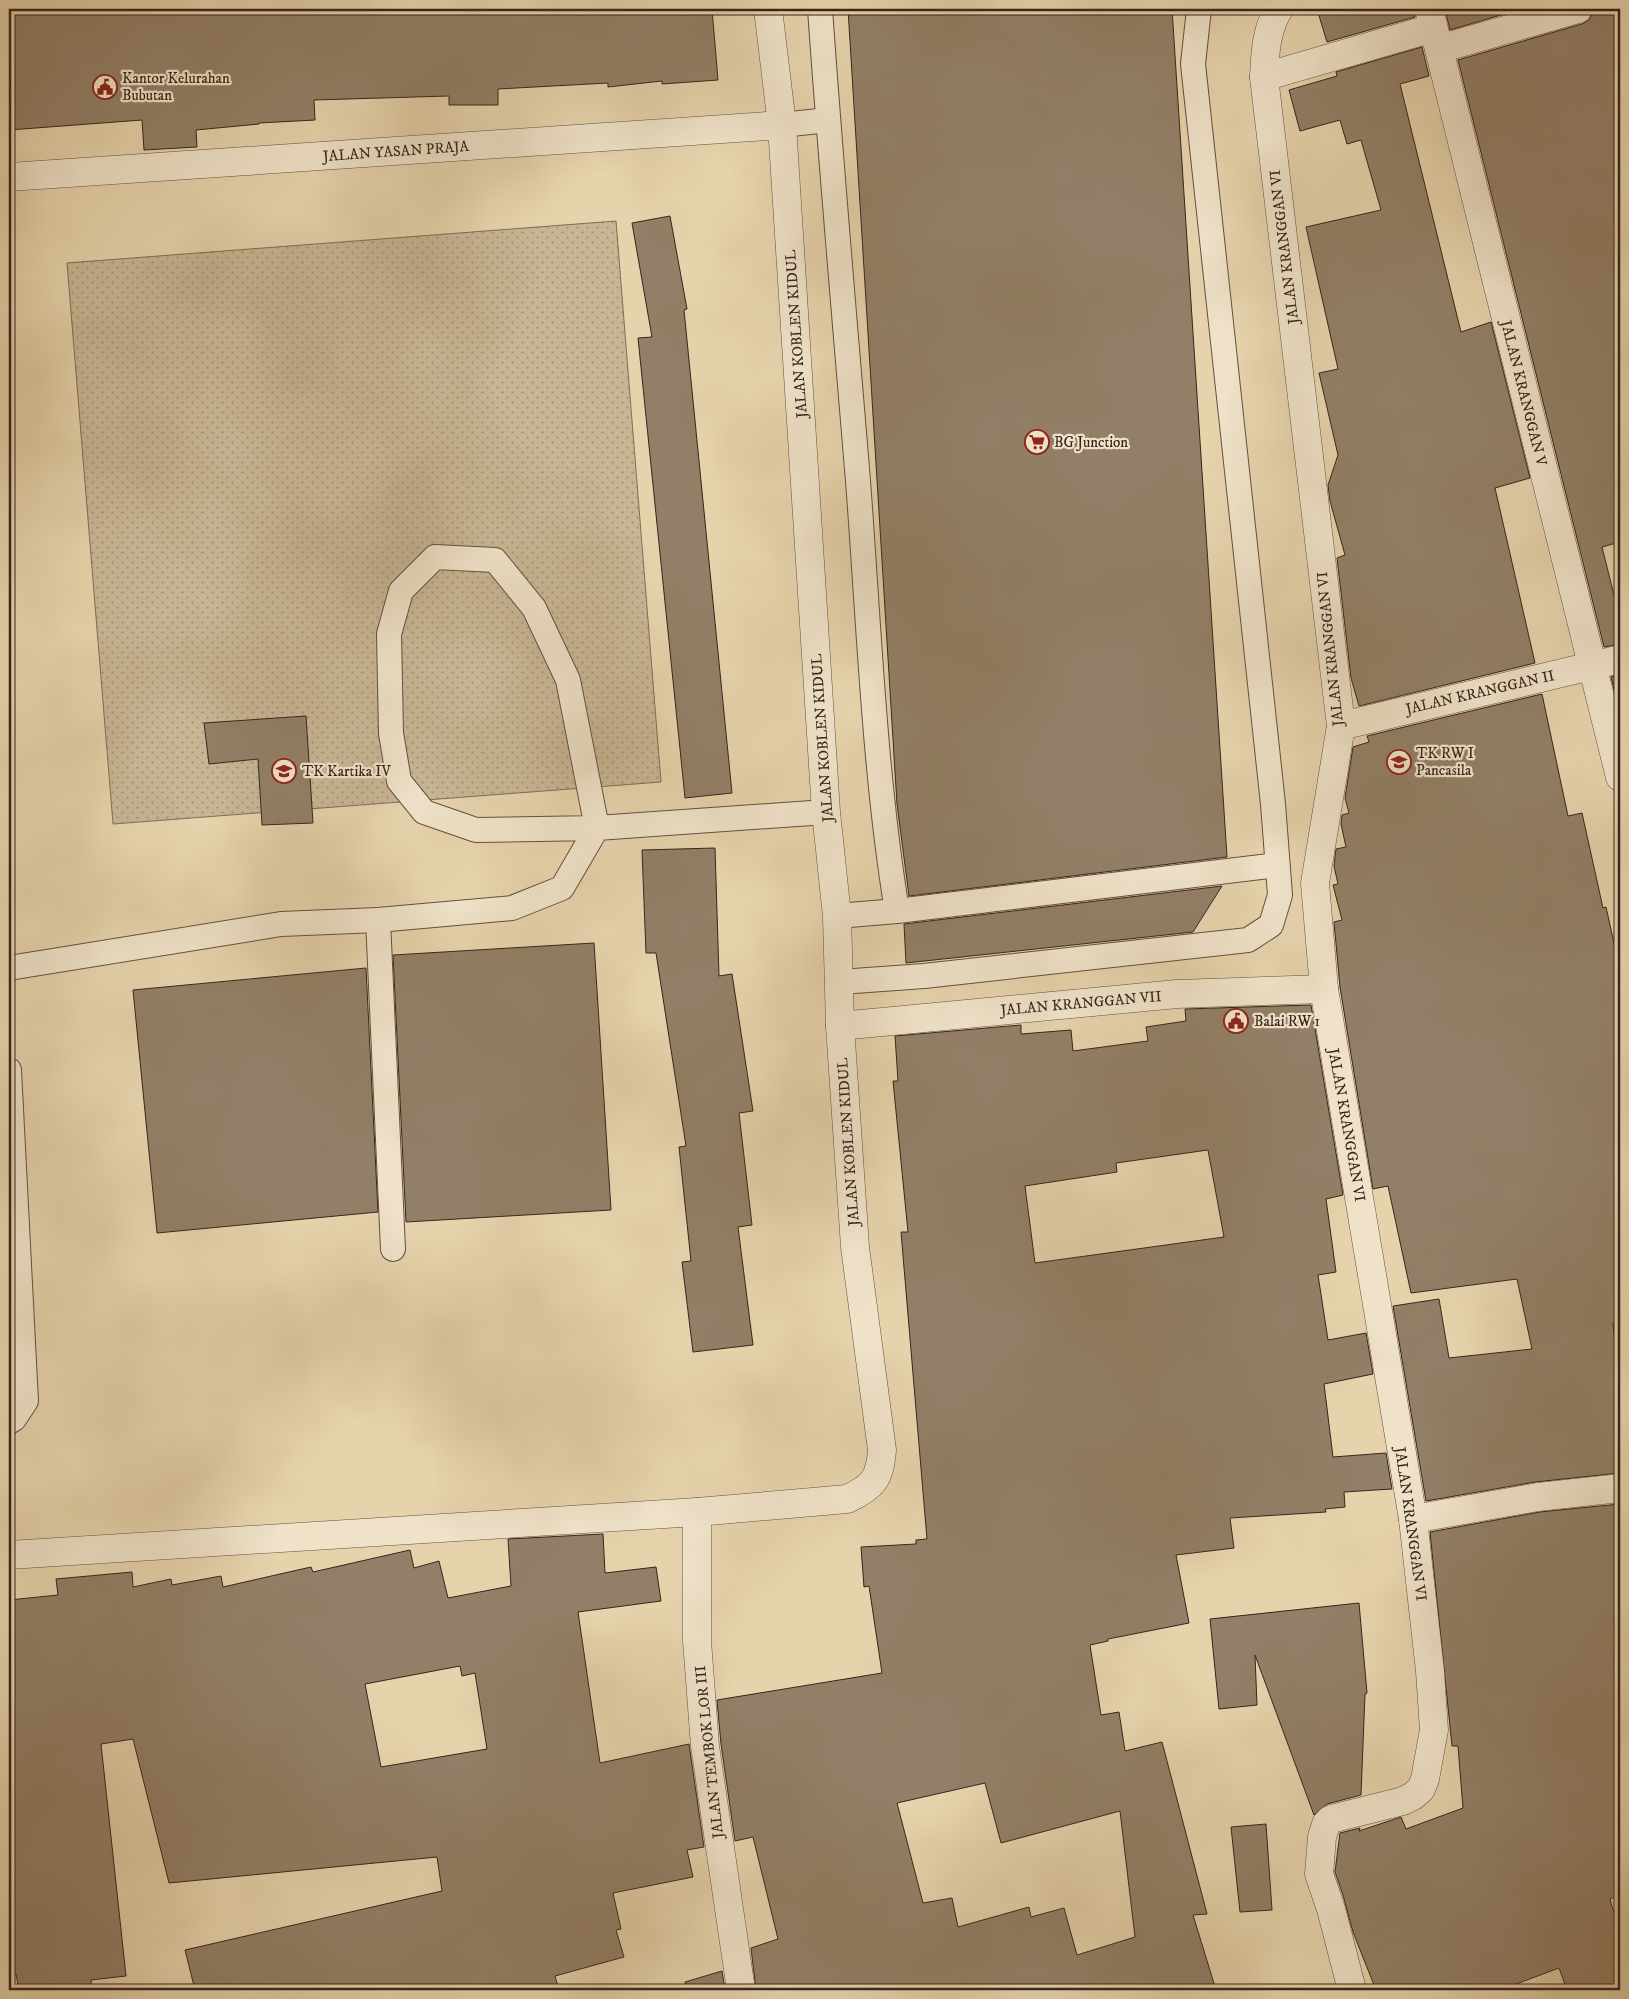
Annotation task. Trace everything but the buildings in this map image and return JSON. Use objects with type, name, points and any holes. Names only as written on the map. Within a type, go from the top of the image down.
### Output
[{"type":"street","name":"JALAN KOBLEN KIDUL","points":[[697,1512],[847,1500],[866,1490],[875,1481],[881,1467],[882,1450],[855,1247],[840,1026],[840,982],[836,916],[826,812],[782,124],[768,9]]},
{"type":"street","name":"JALAN KRANGGAN VI","points":[[1279,9],[1274,17],[1266,46],[1264,77],[1341,726],[1315,883],[1324,989],[1413,1519],[1430,1671],[1434,1730],[1425,1778],[1421,1789],[1413,1796],[1403,1801],[1331,1819],[1326,1824],[1322,1837],[1319,1874],[1331,1909],[1352,1990]]},
{"type":"street","points":[[1264,77],[1434,29],[1578,9]]},
{"type":"street","name":"JALAN KRANGGAN V","points":[[1434,29],[1620,777]]},
{"type":"street","name":"JALAN YASAN PRAJA","points":[[9,178],[782,124]]},
{"type":"street","name":"JALAN KRANGGAN II","points":[[1341,726],[1620,659]]},
{"type":"street","name":"JALAN KRANGGAN VII","points":[[840,1026],[1177,994],[1324,989]]},
{"type":"street","points":[[1413,1519],[1538,1497],[1620,1488]]},
{"type":"street","points":[[9,1555],[697,1512]]},
{"type":"street","name":"JALAN TEMBOK LOR III","points":[[697,1512],[697,1640],[705,1746],[741,1990]]},
{"type":"lane","points":[[820,9],[858,483],[868,644],[886,842],[897,911]]},
{"type":"lane","points":[[840,982],[924,976],[1248,940],[1271,925],[1280,895],[1278,865],[1193,64],[1200,9]]},
{"type":"lane","points":[[782,124],[828,120]]},
{"type":"lane","points":[[9,968],[281,924],[378,920],[512,908],[562,888],[597,828],[568,680],[534,608],[495,560],[435,557],[401,590],[389,634],[391,733],[400,781],[424,812],[476,830],[597,828],[826,812]]},
{"type":"lane","points":[[836,916],[897,911],[1278,865]]},
{"type":"lane","points":[[378,920],[393,1249]]},
{"type":"lane","points":[[9,1070],[26,1401],[14,1419],[9,1422]]},
{"type":"shaded area","points":[[616,221],[661,782],[113,824],[67,263]]},
{"type":"place","name":"Kantor Kelurahan Bubutan","points":[[105,87]]},
{"type":"place","name":"BG Junction","points":[[1037,442]]},
{"type":"place","name":"TK RW I Pancasila","points":[[1399,762]]},
{"type":"place","name":"TK Kartika IV","points":[[284,771]]},
{"type":"place","name":"Balai RW 1","points":[[1236,1021]]}]
